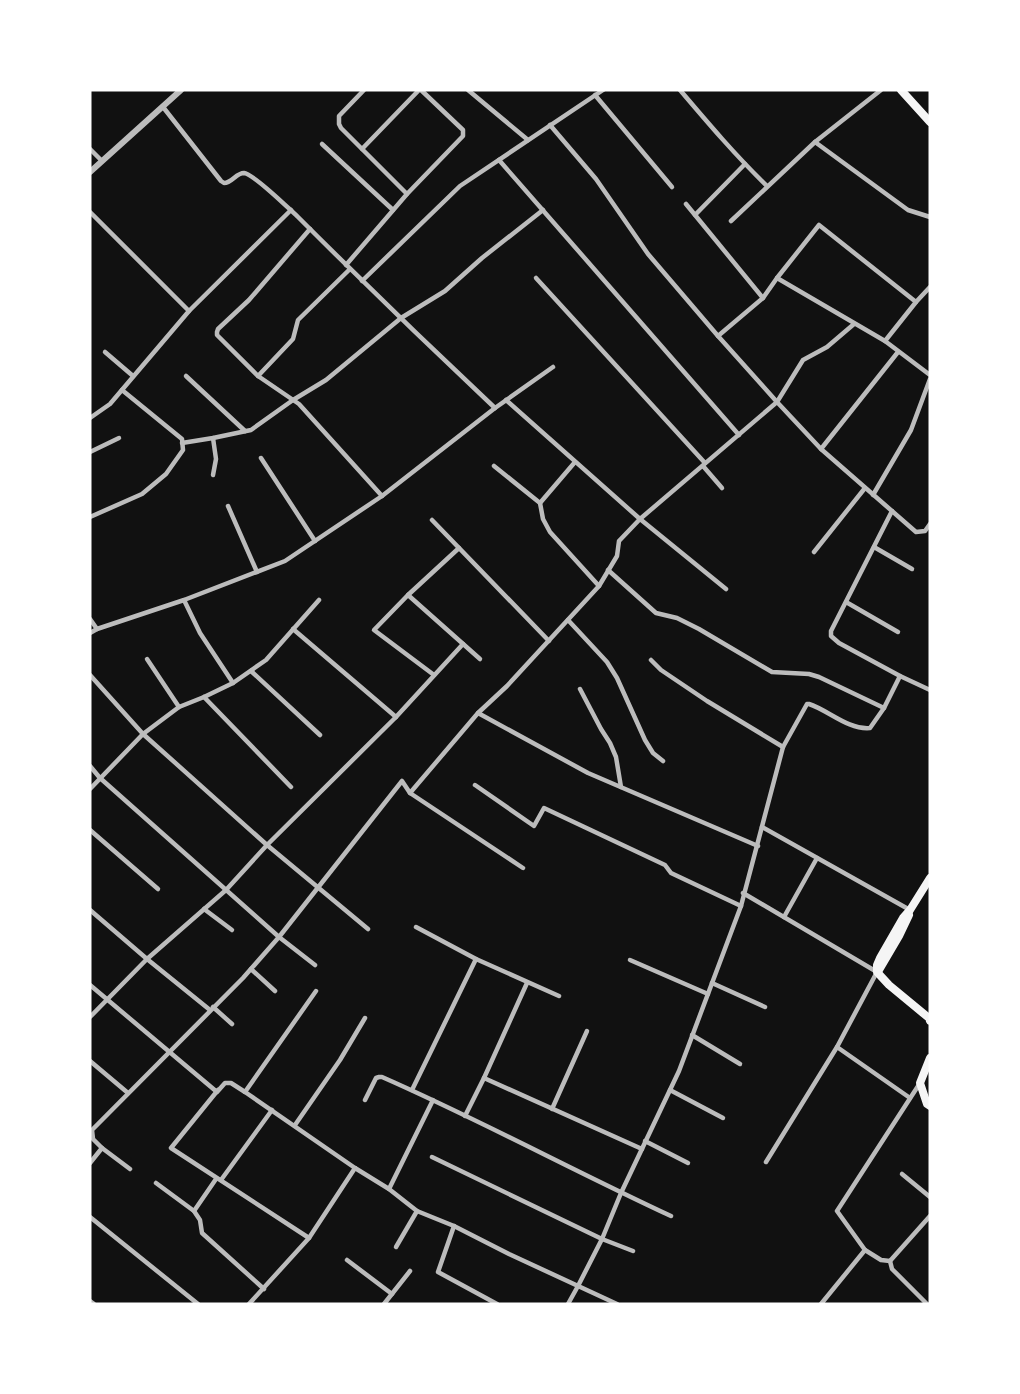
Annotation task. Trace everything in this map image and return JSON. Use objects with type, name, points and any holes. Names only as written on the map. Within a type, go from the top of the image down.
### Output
[{"type":"main road","points":[[902,90],[930,122]]},
{"type":"main road","points":[[930,878],[903,918],[878,965],[878,972],[888,985],[930,1021]]},
{"type":"main road","points":[[930,1058],[920,1083],[927,1104],[930,1106]]},
{"type":"street","points":[[90,172],[181,90]]},
{"type":"street","points":[[364,90],[338,118],[339,124],[407,194]]},
{"type":"street","points":[[258,376],[293,339],[298,320],[348,267],[393,210],[462,138],[464,133],[420,90],[362,149]]},
{"type":"street","points":[[468,90],[528,140]]},
{"type":"street","points":[[362,280],[460,186],[603,90]]},
{"type":"street","points":[[680,90],[712,128],[767,186]]},
{"type":"street","points":[[731,221],[815,142],[881,90]]},
{"type":"street","points":[[595,95],[672,187]]},
{"type":"street","points":[[163,107],[220,181],[229,183],[244,173],[254,178],[291,210],[495,408]]},
{"type":"street","points":[[550,125],[596,179],[648,254],[718,336],[821,449],[916,532],[925,531],[930,524]]},
{"type":"street","points":[[815,142],[908,210],[930,217]]},
{"type":"street","points":[[322,144],[393,210]]},
{"type":"street","points":[[90,149],[102,161]]},
{"type":"street","points":[[499,160],[739,435]]},
{"type":"street","points":[[695,215],[745,164]]},
{"type":"street","points":[[686,204],[763,298]]},
{"type":"street","points":[[90,418],[110,404],[189,311],[291,210]]},
{"type":"street","points":[[182,443],[251,430],[326,380],[401,318],[445,291],[482,258],[543,210]]},
{"type":"street","points":[[90,212],[189,311]]},
{"type":"street","points":[[718,336],[763,298],[819,225],[916,302]]},
{"type":"street","points":[[310,229],[249,300],[217,332],[217,335],[258,376],[299,404],[382,496]]},
{"type":"street","points":[[536,278],[722,488]]},
{"type":"street","points":[[777,278],[885,341],[930,377],[911,430],[873,495]]},
{"type":"street","points":[[885,341],[930,287]]},
{"type":"street","points":[[410,793],[478,713],[507,686],[599,586],[617,556],[619,541],[640,519],[777,402],[803,360],[827,347],[854,324]]},
{"type":"street","points":[[105,352],[133,376]]},
{"type":"street","points":[[821,449],[898,352]]},
{"type":"street","points":[[90,633],[97,628],[184,600],[285,561],[382,496],[495,408],[553,367]]},
{"type":"street","points":[[186,376],[245,431]]},
{"type":"street","points":[[90,517],[142,494],[166,474],[183,450],[182,439],[122,390]]},
{"type":"street","points":[[506,400],[640,519],[726,589]]},
{"type":"street","points":[[90,452],[119,438]]},
{"type":"street","points":[[213,438],[216,459],[213,475]]},
{"type":"street","points":[[261,458],[315,541]]},
{"type":"street","points":[[540,503],[574,462]]},
{"type":"street","points":[[494,466],[540,503],[543,519],[550,532],[599,586]]},
{"type":"street","points":[[814,552],[865,488]]},
{"type":"street","points":[[228,506],[257,572]]},
{"type":"street","points":[[892,512],[831,631],[831,636],[839,643],[930,690]]},
{"type":"street","points":[[432,519],[549,641]]},
{"type":"street","points":[[874,547],[912,569]]},
{"type":"street","points":[[434,675],[374,630],[459,548]]},
{"type":"street","points":[[608,570],[656,613],[677,618],[699,629],[772,672],[809,674],[819,677],[884,708]]},
{"type":"street","points":[[408,595],[480,659]]},
{"type":"street","points":[[184,600],[200,633],[233,683]]},
{"type":"street","points":[[90,789],[142,734],[179,707],[233,683],[266,660],[319,600]]},
{"type":"street","points":[[846,602],[898,632]]},
{"type":"street","points":[[90,619],[97,628]]},
{"type":"street","points":[[568,620],[607,662],[617,678],[652,753],[663,761]]},
{"type":"street","points":[[293,629],[396,717]]},
{"type":"street","points":[[90,1017],[147,959],[226,890],[267,845],[396,717],[463,644]]},
{"type":"street","points":[[147,659],[179,707]]},
{"type":"street","points":[[651,660],[661,670],[707,702],[783,747]]},
{"type":"street","points":[[251,671],[320,735]]},
{"type":"street","points":[[90,675],[142,734],[267,845],[368,929]]},
{"type":"street","points":[[568,1304],[602,1239],[621,1193],[679,1071],[741,906],[783,747],[807,704],[853,726],[870,728],[884,708],[900,676]]},
{"type":"street","points":[[580,689],[610,743],[616,758],[621,787]]},
{"type":"street","points":[[204,697],[291,787]]},
{"type":"street","points":[[478,713],[588,773],[758,846]]},
{"type":"street","points":[[90,766],[100,778],[279,937],[315,965]]},
{"type":"street","points":[[130,1168],[93,1139],[92,1130],[251,969],[402,782],[410,793],[523,868]]},
{"type":"street","points":[[475,785],[534,826],[544,808],[665,865],[671,873],[741,906]]},
{"type":"street","points":[[762,827],[910,910]]},
{"type":"street","points":[[90,830],[158,889]]},
{"type":"street","points":[[784,917],[817,858]]},
{"type":"street","points":[[744,893],[878,972],[837,1047],[766,1162]]},
{"type":"street","points":[[90,909],[147,959],[232,1024]]},
{"type":"street","points":[[204,909],[232,930]]},
{"type":"street","points":[[416,927],[476,959],[559,996]]},
{"type":"street","points":[[412,1090],[476,959]]},
{"type":"street","points":[[630,960],[708,994]]},
{"type":"street","points":[[251,969],[275,992]]},
{"type":"street","points":[[465,1116],[527,983]]},
{"type":"street","points":[[712,983],[765,1007]]},
{"type":"street","points":[[90,985],[217,1092],[227,1083],[245,1092],[417,1210],[617,1304]]},
{"type":"street","points":[[245,1092],[316,991]]},
{"type":"street","points":[[295,1125],[340,1060],[365,1018]]},
{"type":"street","points":[[552,1109],[587,1031]]},
{"type":"street","points":[[692,1035],[740,1064]]},
{"type":"street","points":[[837,1047],[910,1098]]},
{"type":"street","points":[[90,1061],[128,1092]]},
{"type":"street","points":[[365,1100],[376,1078],[379,1077],[412,1090],[672,1216]]},
{"type":"street","points":[[484,1078],[642,1149]]},
{"type":"street","points":[[890,1261],[881,1260],[865,1250],[837,1211],[920,1083]]},
{"type":"street","points":[[219,1088],[171,1148],[309,1238]]},
{"type":"street","points":[[670,1090],[723,1118]]},
{"type":"street","points":[[389,1189],[433,1100]]},
{"type":"street","points":[[194,1211],[272,1110]]},
{"type":"street","points":[[645,1141],[688,1163]]},
{"type":"street","points":[[90,1163],[102,1148]]},
{"type":"street","points":[[432,1157],[602,1239],[633,1251]]},
{"type":"street","points":[[253,1303],[309,1238],[355,1168]]},
{"type":"street","points":[[902,1174],[930,1197]]},
{"type":"street","points":[[156,1183],[194,1211],[200,1220],[202,1233],[264,1289]]},
{"type":"street","points":[[396,1247],[417,1210]]},
{"type":"street","points":[[890,1261],[930,1216]]},
{"type":"street","points":[[90,1217],[198,1304]]},
{"type":"street","points":[[454,1226],[438,1272],[497,1304]]},
{"type":"street","points":[[821,1304],[865,1250]]},
{"type":"street","points":[[348,1260],[392,1294]]},
{"type":"street","points":[[890,1261],[892,1269],[927,1304]]},
{"type":"street","points":[[384,1304],[410,1271]]},
{"type":"street","points":[[90,1301],[94,1304]]}]
